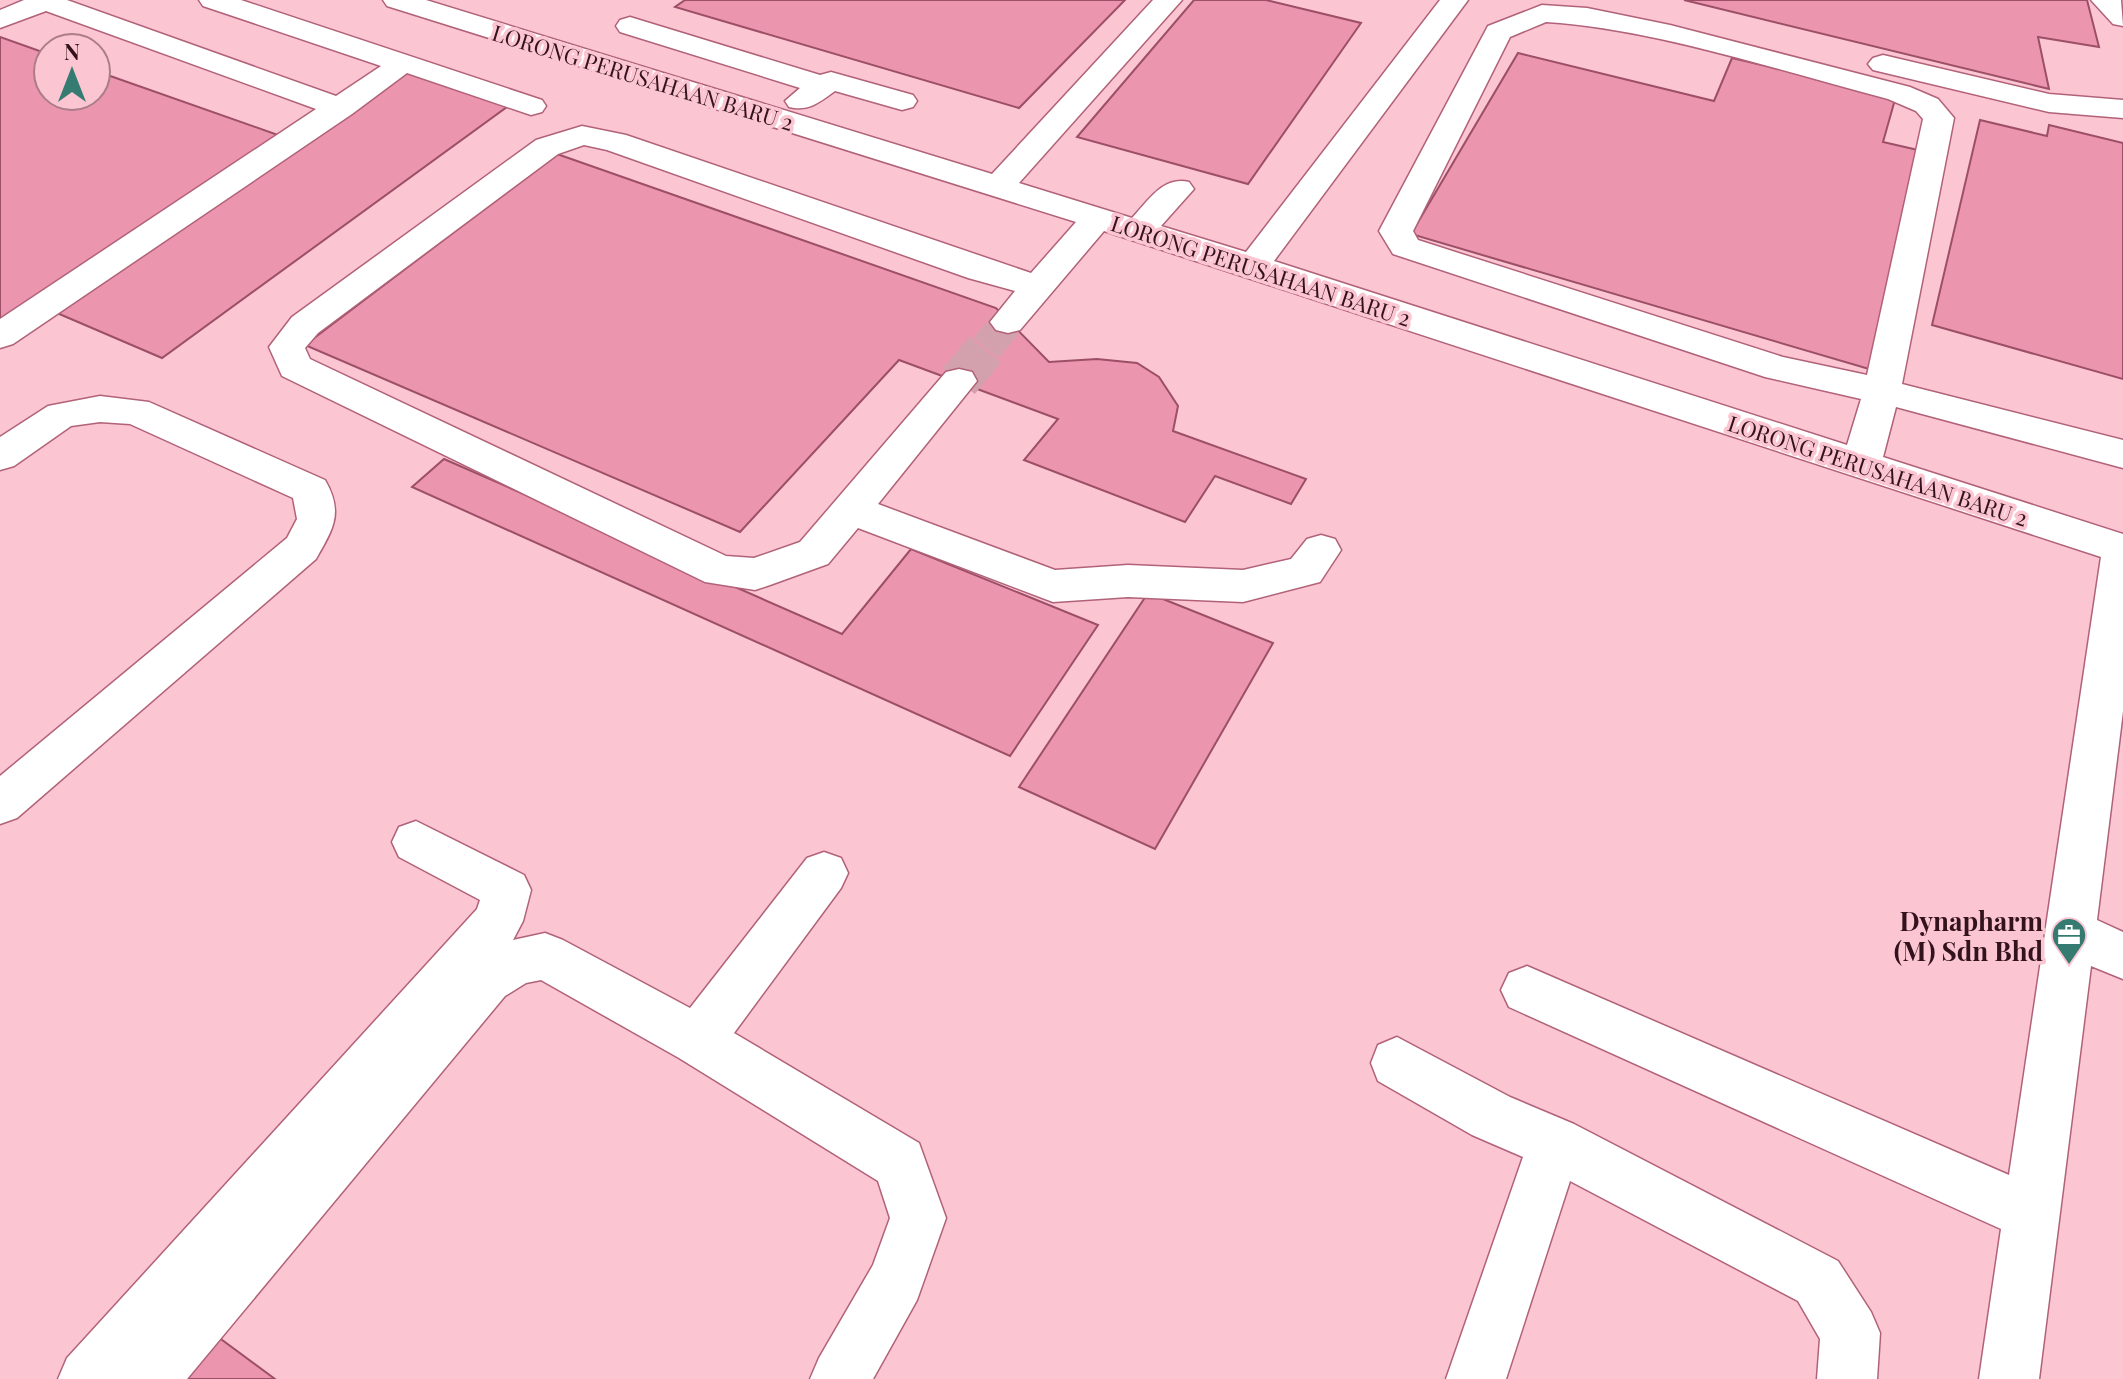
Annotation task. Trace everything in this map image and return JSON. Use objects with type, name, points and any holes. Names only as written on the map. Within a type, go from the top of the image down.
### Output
[{"type":"street","points":[[0,20],[46,0],[100,23],[341,108]]},
{"type":"street","points":[[213,0],[531,106]]},
{"type":"street","points":[[998,187],[1168,0]]},
{"type":"street","points":[[1253,266],[1454,0]]},
{"type":"street","points":[[1629,0],[2049,103],[2115,127]]},
{"type":"street","points":[[2105,0],[2123,18]]},
{"type":"street","name":"LORONG PERUSAHAAN BARU 2","points":[[422,3],[782,120],[1253,266],[2123,549]]},
{"type":"street","points":[[100,23],[132,6]]},
{"type":"street","points":[[1861,465],[1882,391],[1939,118],[1927,105],[1869,85],[1587,16],[1542,13],[1498,32],[1396,231],[1405,247],[1778,368],[1882,391],[2056,439],[2123,454]]},
{"type":"street","points":[[630,26],[823,85]]},
{"type":"street","points":[[0,336],[341,108],[394,71],[398,60]]},
{"type":"street","points":[[782,120],[800,101],[831,81],[902,101]]},
{"type":"street","points":[[959,381],[814,553],[755,574],[720,571],[295,367],[287,347],[305,325],[547,147],[582,135],[669,159],[980,270],[1039,287]]},
{"type":"street","points":[[1139,230],[1178,189]]},
{"type":"street","points":[[1008,322],[1097,218]]},
{"type":"street","points":[[0,456],[61,415],[100,409],[136,411],[311,490],[317,519],[302,548],[0,804]]},
{"type":"street","points":[[851,509],[1053,586],[1128,581],[1243,586],[1305,571],[1321,550]]},
{"type":"street","points":[[2009,1379],[2071,933],[2117,639],[2123,549]]},
{"type":"street","points":[[88,1379],[498,921],[507,890],[416,842]]},
{"type":"street","points":[[697,1040],[824,873]]},
{"type":"street","points":[[2071,933],[2123,956]]},
{"type":"street","points":[[148,1379],[487,979],[516,962],[545,956],[697,1040],[899,1163],[918,1218],[897,1280],[840,1379]]},
{"type":"street","points":[[1527,990],[2032,1214]]},
{"type":"street","points":[[1397,1063],[1491,1116],[1555,1143],[1818,1281],[1850,1333],[1847,1379]]},
{"type":"street","points":[[1476,1379],[1555,1143]]},
{"type":"building","points":[[685,0],[1125,0],[1019,108],[675,7]]},
{"type":"building","points":[[1194,0],[1266,0],[1361,23],[1248,184],[1077,137]]},
{"type":"building","points":[[1684,0],[2087,0],[2099,47],[2038,37],[2049,89]]},
{"type":"building","points":[[0,37],[32,48],[32,112],[112,112],[112,77],[278,135],[0,320]]},
{"type":"building","points":[[1518,53],[1714,101],[1732,58],[1896,96],[1883,142],[1918,150],[1869,369],[1411,234]]},
{"type":"building","points":[[409,70],[511,104],[162,358],[50,310]]},
{"type":"building","points":[[1980,120],[2047,136],[2049,125],[2123,143],[2123,379],[1932,325]]},
{"type":"building","points":[[557,154],[996,308],[1049,362],[1097,359],[1137,363],[1159,377],[1178,406],[1173,431],[1306,479],[1291,504],[1215,476],[1185,522],[1024,460],[1058,419],[899,360],[740,532],[305,345]]},
{"type":"building","points":[[444,459],[842,634],[911,549],[1098,625],[1010,756],[412,487]]},
{"type":"building","points":[[1148,593],[1273,643],[1155,849],[1019,787]]},
{"type":"building","points":[[210,1331],[275,1379],[169,1379]]},
{"type":"tunnel","points":[[986,348],[1008,322]]},
{"type":"tunnel","points":[[959,381],[988,346]]},
{"type":"place","name":"Dynapharm (M) Sdn Bhd","points":[[2069,966]]}]
